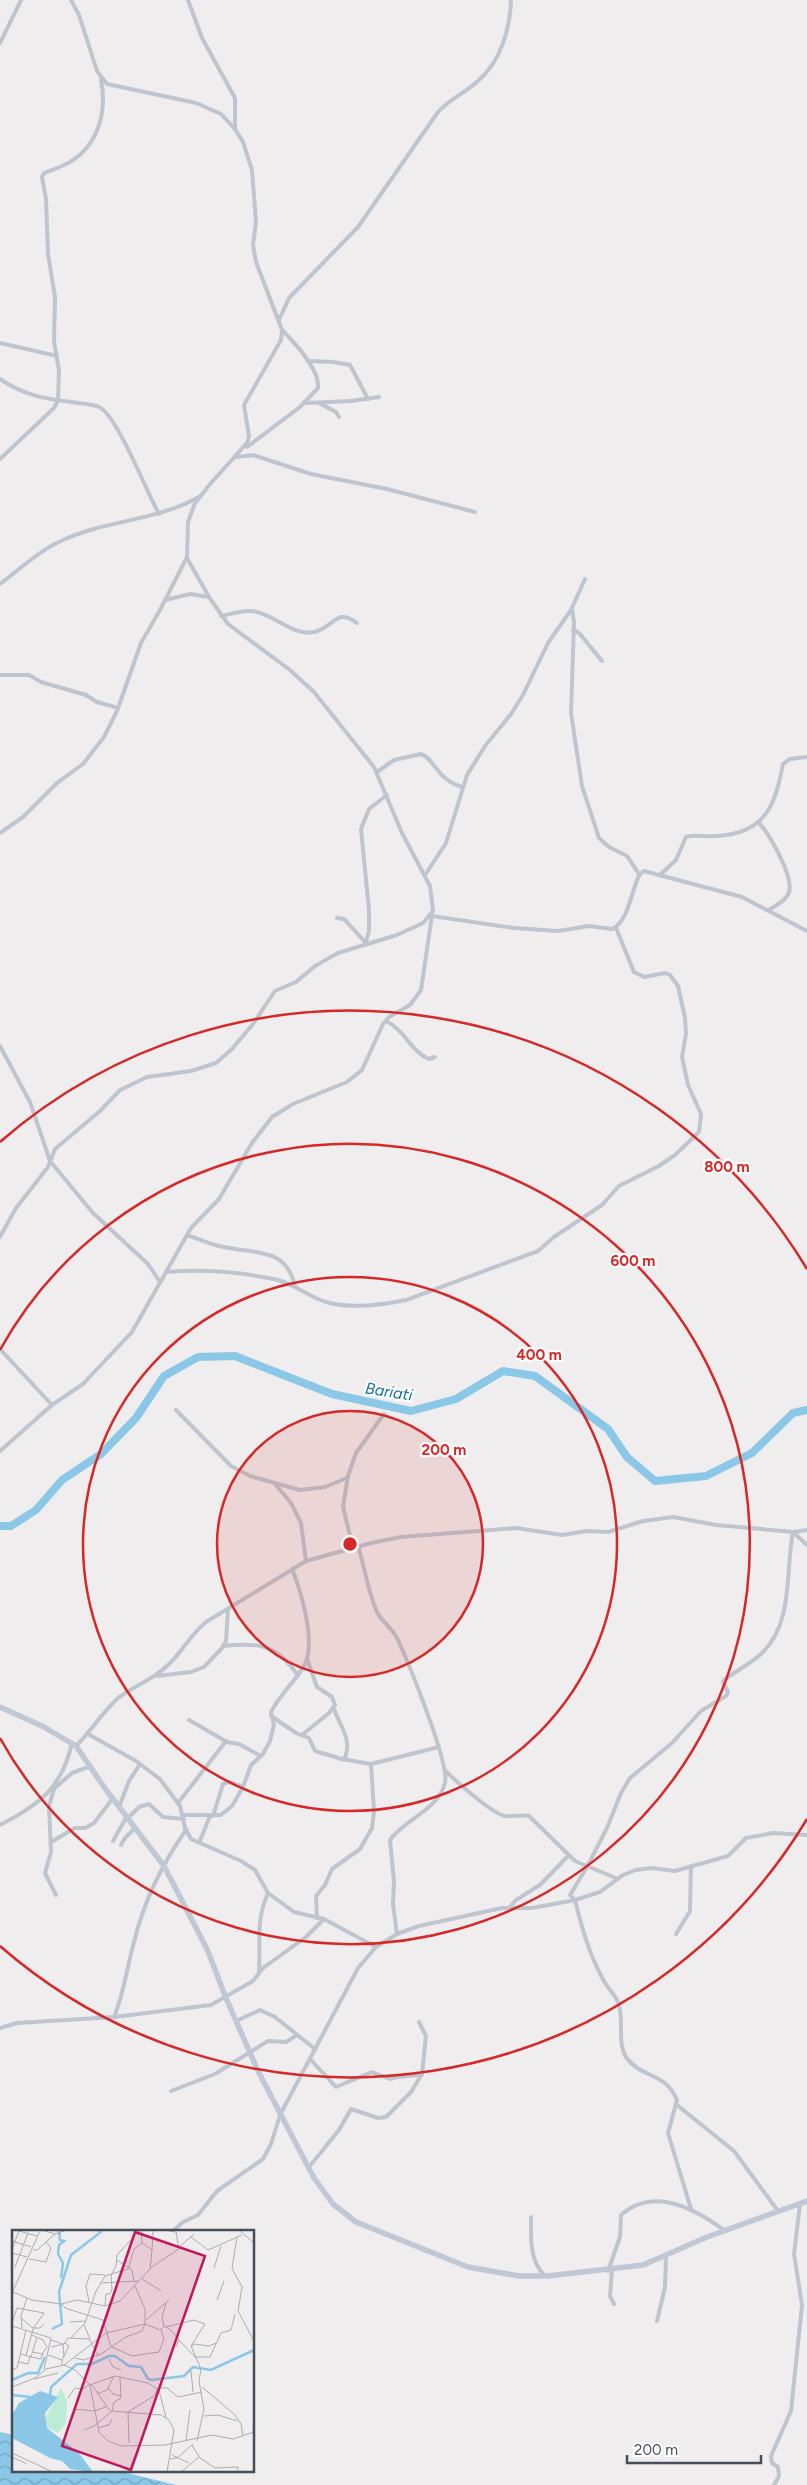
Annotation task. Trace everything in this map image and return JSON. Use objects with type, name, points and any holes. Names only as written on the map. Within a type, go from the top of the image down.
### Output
[{"type":"street","points":[[0,43],[20,0]]},
{"type":"street","points":[[0,459],[54,408],[58,400],[60,371],[54,342],[55,297],[48,254],[46,199],[42,177],[44,173],[72,161],[90,144],[101,121],[103,95],[101,79],[79,15],[71,0]]},
{"type":"street","points":[[188,0],[202,38],[235,98],[235,129]]},
{"type":"street","points":[[278,320],[293,293],[358,227],[438,112],[452,98],[478,81],[487,71],[501,50],[510,20],[511,0]]},
{"type":"street","points":[[0,832],[23,817],[57,783],[83,764],[104,737],[118,708],[140,642],[166,600],[186,557],[188,522],[199,497],[244,449],[305,402],[314,393],[318,385],[299,347],[282,330],[263,283],[253,245],[255,197],[252,170],[243,142],[235,129],[221,114],[205,106],[114,88],[101,79]]},
{"type":"street","points":[[244,449],[249,436],[244,418],[244,405],[281,340],[282,330]]},
{"type":"street","points":[[0,343],[57,356]]},
{"type":"street","points":[[307,361],[350,365],[368,398]]},
{"type":"street","points":[[0,379],[23,392],[40,398],[92,405],[104,410],[127,449],[159,514]]},
{"type":"street","points":[[305,402],[319,403],[379,397]]},
{"type":"street","points":[[319,403],[336,412],[340,417]]},
{"type":"street","points":[[236,458],[258,456],[311,474],[396,491],[449,507],[476,512]]},
{"type":"street","points":[[0,584],[64,539],[159,514],[199,497]]},
{"type":"street","points":[[0,1451],[52,1405],[83,1384],[121,1345],[142,1315],[187,1235],[228,1186],[252,1143],[272,1117],[293,1104],[355,1077],[362,1070],[386,1021],[410,1005],[421,990],[433,899],[425,875],[402,832],[376,772],[314,692],[290,670],[242,636],[221,616],[186,557]]},
{"type":"street","points":[[425,875],[446,843],[462,787],[484,746],[519,701],[548,643],[572,608],[585,579]]},
{"type":"street","points":[[166,600],[190,594],[209,597]]},
{"type":"street","points":[[572,608],[571,713],[582,786],[599,838],[609,847],[627,856],[639,874]]},
{"type":"street","points":[[221,616],[251,611],[308,632],[320,630],[341,616],[347,615],[358,623]]},
{"type":"street","points":[[573,630],[580,634],[602,661]]},
{"type":"street","points":[[0,675],[29,675],[41,682],[86,695],[97,702],[118,708]]},
{"type":"street","points":[[376,772],[394,760],[421,754],[430,760],[445,780],[462,787]]},
{"type":"street","points":[[660,875],[676,860],[686,838],[728,834],[740,831],[758,822],[769,813],[779,784],[782,764],[790,759],[807,757]]},
{"type":"street","points":[[365,944],[369,931],[369,910],[361,829],[373,804],[387,795]]},
{"type":"street","points":[[758,822],[773,843],[790,887],[787,898],[769,910]]},
{"type":"street","points":[[432,915],[497,926],[547,930],[589,926],[612,929],[622,922],[639,874],[644,871],[742,897],[807,931]]},
{"type":"street","points":[[0,1237],[16,1208],[48,1167],[55,1149],[100,1111],[120,1090],[147,1077],[191,1072],[216,1063],[232,1049],[253,1024],[275,991],[296,982],[315,966],[338,953],[411,928],[423,923],[432,915]]},
{"type":"street","points":[[338,918],[344,919],[365,944]]},
{"type":"street","points":[[167,1272],[227,1273],[266,1278],[295,1286],[326,1302],[352,1305],[393,1303],[454,1284],[538,1251],[554,1237],[602,1205],[619,1186],[675,1155],[699,1132],[701,1114],[688,1085],[682,1057],[686,1034],[685,1018],[678,986],[670,975],[665,973],[644,976],[634,972],[616,928]]},
{"type":"street","points":[[386,1021],[402,1031],[424,1056],[430,1059],[435,1057]]},
{"type":"street","points":[[0,1046],[30,1102],[50,1161],[93,1213],[148,1264],[160,1282]]},
{"type":"street","points":[[187,1235],[220,1246],[274,1256],[288,1266],[295,1286]]},
{"type":"street","points":[[0,1349],[52,1405]]},
{"type":"street","points":[[176,1410],[231,1466],[250,1476],[276,1485],[300,1490],[312,1490],[348,1478]]},
{"type":"street","points":[[384,1414],[356,1453],[348,1478],[343,1507],[373,1602],[378,1614],[397,1639],[439,1747],[445,1780],[438,1796],[426,1810],[408,1821],[390,1840],[394,1881],[393,1904],[397,1934]]},
{"type":"street","points":[[276,1485],[291,1503],[301,1523],[306,1561]]},
{"type":"street","points":[[0,1825],[20,1815],[46,1797],[65,1767],[74,1744],[88,1734],[127,1691],[156,1676],[171,1663],[196,1630],[306,1561],[401,1537],[516,1528],[562,1535],[587,1531],[608,1532],[643,1521],[673,1517],[716,1525],[793,1532],[807,1530]]},
{"type":"street","points":[[793,1532],[807,1544]]},
{"type":"street","points":[[778,2211],[734,2151],[678,2105],[675,2095],[668,2084],[636,2066],[624,2052],[619,2003],[605,1983],[592,1956],[575,1900],[570,1895],[607,1828],[621,1793],[630,1778],[672,1743],[701,1711],[726,1696],[728,1692],[723,1682],[724,1680],[761,1654],[779,1629],[793,1532]]},
{"type":"street","points":[[292,1569],[299,1586],[306,1614],[306,1659],[317,1687],[333,1698],[335,1705],[302,1735]]},
{"type":"street","points":[[156,1676],[199,1670],[223,1646],[227,1634],[228,1609]]},
{"type":"street","points":[[223,1646],[245,1644],[270,1647],[284,1658],[297,1674]]},
{"type":"street","points":[[113,1841],[127,1817],[139,1807],[149,1804],[163,1817],[212,1816],[223,1814],[230,1809],[243,1787],[251,1765],[260,1756],[272,1734],[274,1725],[271,1716],[278,1699],[306,1659]]},
{"type":"street","points":[[0,1707],[74,1744],[164,1866],[195,1923],[250,2054],[280,2115],[332,2204],[363,2226],[468,2268],[518,2276],[545,2276],[610,2271],[644,2265],[724,2230],[807,2201]]},
{"type":"street","points":[[333,1708],[347,1740],[348,1752],[344,1760]]},
{"type":"street","points":[[271,1716],[311,1740],[316,1751],[344,1760],[371,1764],[439,1747]]},
{"type":"street","points":[[189,1720],[226,1741],[239,1744],[260,1756]]},
{"type":"street","points":[[88,1734],[140,1764],[160,1779],[178,1803],[186,1830],[191,1839],[241,1861],[254,1870],[268,1893],[294,1912],[324,1919],[376,1948]]},
{"type":"street","points":[[178,1803],[226,1741]]},
{"type":"street","points":[[119,1807],[125,1790],[140,1764]]},
{"type":"street","points":[[317,1918],[316,1896],[325,1885],[332,1869],[360,1849],[372,1828],[374,1811],[371,1764]]},
{"type":"street","points":[[55,1788],[72,1773],[91,1766]]},
{"type":"street","points":[[444,1768],[453,1779],[496,1813],[505,1816],[529,1816],[569,1855],[587,1867],[607,1873],[618,1879]]},
{"type":"street","points":[[56,1782],[48,1815],[51,1842],[50,1857],[45,1873],[56,1895]]},
{"type":"street","points":[[199,1843],[212,1816],[223,1784],[229,1782],[243,1787]]},
{"type":"street","points":[[51,1842],[75,1828],[85,1828],[94,1823],[113,1798]]},
{"type":"street","points":[[121,1845],[124,1838],[135,1828]]},
{"type":"street","points":[[114,2017],[143,1912],[154,1882],[186,1830]]},
{"type":"street","points":[[174,2230],[183,2222],[198,2215],[217,2191],[263,2159],[271,2144],[280,2115],[358,1968],[376,1948],[397,1934],[428,1924],[510,1907],[532,1908],[575,1900],[600,1892],[618,1879],[636,1870],[651,1868],[675,1871],[728,1856],[746,1838],[773,1833],[807,1835]]},
{"type":"street","points":[[510,1907],[516,1900],[540,1885],[569,1855]]},
{"type":"street","points":[[676,1934],[690,1911],[691,1866]]},
{"type":"street","points":[[259,1972],[261,1950],[258,1924],[268,1893]]},
{"type":"street","points":[[0,2028],[4,2025],[17,2023],[114,2017],[204,2007],[226,1998],[253,1981],[259,1972],[271,1961],[306,1937],[324,1919]]},
{"type":"street","points":[[236,2021],[260,2010],[275,2017],[315,2049]]},
{"type":"street","points":[[309,2167],[339,2130],[350,2109],[378,2118],[386,2117],[411,2092],[422,2074],[426,2036],[419,2022]]},
{"type":"street","points":[[171,2091],[214,2074],[250,2054],[268,2041],[286,2042],[297,2034]]},
{"type":"street","points":[[310,2060],[336,2087],[372,2072],[390,2079],[397,2076],[408,2077],[422,2074]]},
{"type":"street","points":[[678,2105],[669,2124],[668,2133],[691,2209]]},
{"type":"street","points":[[614,2304],[610,2296],[610,2271],[620,2237],[620,2218],[626,2211],[653,2202],[664,2202],[691,2209],[724,2230]]},
{"type":"street","points":[[774,2485],[780,2472],[778,2467],[772,2463],[771,2456],[791,2411],[802,2305],[794,2254],[800,2204]]},
{"type":"street","points":[[532,2217],[532,2253],[535,2264],[545,2276]]},
{"type":"street","points":[[657,2321],[665,2287],[666,2256]]},
{"type":"water","points":[[0,2432],[12,2435],[12,2472],[123,2472],[176,2485],[0,2485]]},
{"type":"waterway","name":"Bariati","points":[[0,1526],[11,1526],[36,1510],[62,1480],[101,1454],[136,1418],[164,1376],[198,1357],[235,1356],[332,1394],[411,1411],[456,1399],[503,1371],[535,1376],[608,1429],[627,1457],[655,1481],[706,1476],[752,1453],[793,1413],[807,1410]]}]
